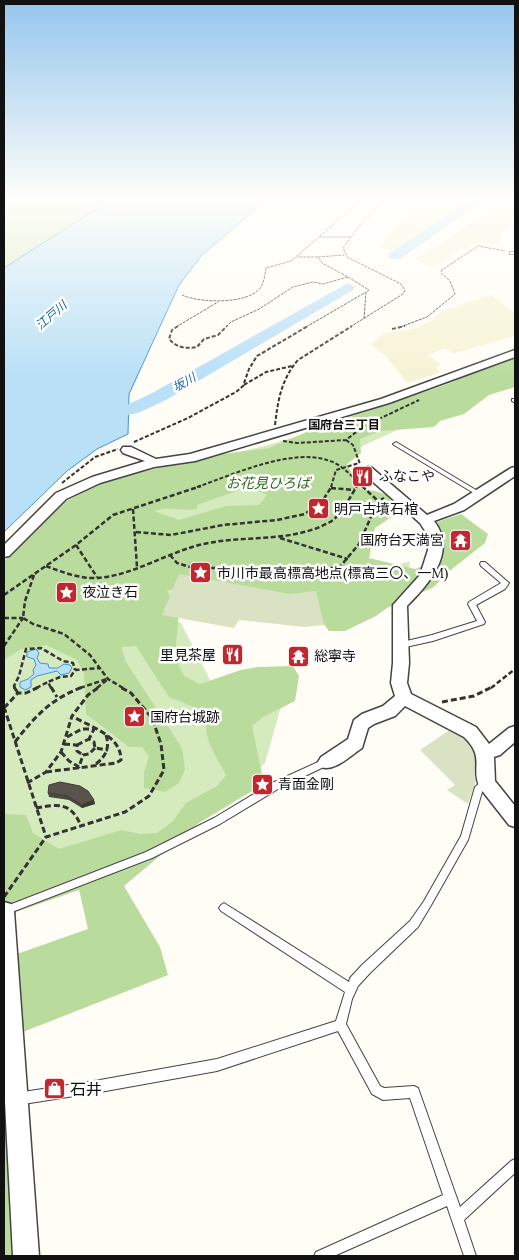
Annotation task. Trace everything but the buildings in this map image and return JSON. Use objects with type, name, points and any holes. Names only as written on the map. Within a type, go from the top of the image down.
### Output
[{"type":"street","points":[[4,553],[29,526],[69,491],[108,475],[153,463],[191,458],[385,401],[515,353]]},
{"type":"street","points":[[128,447],[150,459],[153,463]]},
{"type":"street","points":[[362,465],[425,520],[435,532],[436,544],[424,580],[400,605],[401,645],[399,683],[411,701],[470,732],[477,738],[486,752],[486,783],[515,819]]},
{"type":"street","points":[[425,520],[459,507],[515,471]]},
{"type":"street","points":[[327,762],[356,743],[360,726],[368,719],[411,701]]},
{"type":"street","points":[[486,752],[494,750],[515,733]]},
{"type":"street","points":[[4,906],[26,1256]]},
{"type":"lane","points":[[396,444],[479,494]]},
{"type":"lane","points":[[401,645],[433,638],[480,622],[472,604],[502,587],[505,583],[483,564]]},
{"type":"lane","points":[[4,906],[149,855],[217,821],[275,786],[327,762]]},
{"type":"lane","points":[[470,1256],[414,1092],[383,1094],[376,1090],[340,1025],[354,982],[408,930],[423,910],[465,838],[478,790],[486,783]]},
{"type":"lane","points":[[224,908],[351,990]]},
{"type":"lane","points":[[16,1099],[217,1065],[340,1025]]},
{"type":"lane","points":[[457,1218],[515,1165]]},
{"type":"lane","points":[[320,1256],[451,1198]]},
{"type":"path","points":[[182,295],[187,298],[227,302],[251,295],[261,288],[266,268],[295,259]]},
{"type":"path","points":[[319,259],[322,263],[368,288],[364,319]]},
{"type":"path","points":[[274,429],[282,381],[293,366],[311,352],[403,294],[404,287],[352,259]]},
{"type":"path","points":[[392,329],[425,320],[455,294],[450,280],[441,273],[442,270],[457,259]]},
{"type":"path","points":[[218,302],[172,330],[169,339],[174,346],[185,349],[197,347],[204,339],[218,335],[231,322],[264,307],[293,287],[313,282],[323,284],[348,277]]},
{"type":"path","points":[[243,386],[249,369],[257,356],[366,292]]},
{"type":"path","points":[[128,447],[236,392],[258,376],[282,367],[293,366]]},
{"type":"path","points":[[285,443],[346,440],[374,420],[428,395],[435,384]]},
{"type":"path","points":[[136,532],[171,535],[223,525],[267,521],[305,514],[323,500],[331,488],[336,470],[362,465],[353,445],[346,440]]},
{"type":"path","points":[[5,593],[76,545],[113,515],[263,465],[292,458],[313,456],[332,461],[343,468],[378,501]]},
{"type":"path","points":[[46,566],[76,576],[97,578],[137,567],[200,544],[279,538],[305,532],[334,520],[358,484]]},
{"type":"path","points":[[331,488],[354,490]]},
{"type":"path","points":[[170,555],[177,564],[194,568],[339,568],[359,544],[378,501],[393,493]]},
{"type":"path","points":[[132,509],[136,532],[137,567]]},
{"type":"path","points":[[279,538],[348,559]]},
{"type":"path","points":[[76,545],[97,578]]},
{"type":"path","points":[[4,646],[23,618],[25,600],[34,575]]},
{"type":"path","points":[[4,618],[23,618],[33,624],[64,634],[90,655],[108,679],[130,693],[152,718],[161,744],[164,770],[149,796],[124,812],[46,837],[4,906]]},
{"type":"path","points":[[18,693],[14,686],[21,673],[22,655],[26,649],[41,648],[63,661],[73,663],[75,670],[71,676],[60,677],[26,693],[18,693],[4,707],[46,837]]},
{"type":"path","points":[[75,670],[100,668]]},
{"type":"path","points":[[411,701],[458,700],[479,695],[495,687],[515,669]]},
{"type":"path","points":[[15,742],[36,714],[57,697],[80,687],[108,679]]},
{"type":"path","points":[[46,772],[61,752],[72,716],[88,695],[108,679]]},
{"type":"path","points":[[48,682],[57,697]]},
{"type":"path","points":[[27,782],[46,772],[116,763],[121,760],[120,746],[106,735],[72,716]]},
{"type":"path","points":[[66,738],[82,729],[94,728]]},
{"type":"path","points":[[89,739],[94,728]]},
{"type":"path","points":[[94,765],[108,750],[109,742],[106,735]]},
{"type":"path","points":[[64,744],[77,745],[89,739],[94,742],[95,748]]},
{"type":"path","points":[[77,745],[77,751],[83,755],[89,754],[95,748]]},
{"type":"path","points":[[95,748],[108,750]]},
{"type":"path","points":[[61,752],[69,762],[79,767]]},
{"type":"path","points":[[79,767],[83,755]]},
{"type":"path","points":[[36,808],[53,805],[67,806],[77,815],[81,826]]},
{"type":"shaded area","points":[[416,259],[447,259],[434,267]]},
{"type":"shaded area","points":[[492,295],[515,314],[515,336],[454,353],[446,348],[428,355],[441,365],[435,367],[440,373],[407,383],[386,356],[371,345],[383,334],[416,328],[432,320],[443,310]]},
{"type":"green space","points":[[4,259],[18,259],[4,268]]},
{"type":"green space","name":"お花見ひろば","points":[[515,356],[515,387],[489,395],[464,414],[440,421],[434,427],[381,431],[360,439],[361,453],[347,464],[360,489],[389,496],[402,510],[375,528],[369,558],[415,569],[440,559],[441,540],[437,522],[461,514],[488,534],[485,543],[447,573],[434,587],[387,608],[376,616],[345,631],[329,631],[308,602],[181,586],[167,591],[179,612],[175,658],[184,676],[200,684],[241,670],[258,667],[293,666],[299,676],[295,701],[263,717],[252,726],[262,774],[252,791],[199,823],[124,886],[160,947],[168,975],[23,1032],[36,1256],[4,1256],[4,814],[26,815],[33,833],[59,849],[121,830],[141,834],[157,833],[172,822],[186,803],[217,786],[226,775],[207,736],[206,721],[209,713],[169,697],[136,646],[121,647],[126,662],[182,748],[185,769],[179,783],[165,792],[144,788],[144,773],[149,756],[142,747],[129,747],[86,714],[84,674],[77,660],[46,645],[21,649],[4,660],[4,561],[61,504],[99,484],[132,474],[215,455],[269,448],[314,429],[442,386]],"holes":[[[248,487],[267,495],[259,505],[226,506],[179,520],[154,511],[197,509],[197,505]],[[79,890],[88,929],[14,955],[16,912]]]},
{"type":"green space","name":"お花見ひろば","points":[[423,399],[421,419],[354,450],[341,462],[373,497],[345,562],[368,574],[410,561],[407,577],[162,615],[181,623],[211,682],[284,696],[265,763],[219,806],[169,834],[4,875],[4,571],[199,461],[265,446]]},
{"type":"green space","points":[[179,574],[290,594],[316,591],[324,625],[305,627],[239,620],[234,628],[162,615]]},
{"type":"green space","points":[[454,727],[471,739],[478,755],[478,771],[468,804],[447,790],[455,785],[420,750]]},
{"type":"water","name":"江戸川","points":[[18,259],[199,259],[179,285],[129,394],[128,434],[97,449],[67,471],[4,532],[4,268]]},
{"type":"water","points":[[36,649],[39,653],[37,658],[40,663],[48,664],[49,668],[58,668],[64,664],[70,665],[72,668],[69,673],[61,675],[57,671],[37,676],[31,680],[31,687],[25,690],[20,687],[20,682],[34,674],[33,670],[36,665],[34,659],[27,657],[27,652]]},
{"type":"waterway","name":"坂川","points":[[100,415],[132,409],[160,396],[348,287]]},
{"type":"place","name":"ふなこや","points":[[363,476]]},
{"type":"place","name":"明戸古墳石棺","points":[[318,509]]},
{"type":"place","name":"国府台天満宮","points":[[460,540]]},
{"type":"place","name":"市川市最高標高地点(標高三〇、一M)","points":[[201,573]]},
{"type":"place","name":"夜泣き石","points":[[66,592]]},
{"type":"place","name":"里見茶屋","points":[[232,655]]},
{"type":"place","name":"総寧寺","points":[[298,656]]},
{"type":"place","name":"国府台城跡","points":[[134,717]]},
{"type":"place","name":"青面金剛","points":[[262,784]]},
{"type":"place","name":"石井","points":[[54,1089]]},
{"type":"district","name":"国府台三丁目","points":[[344,424]]}]
